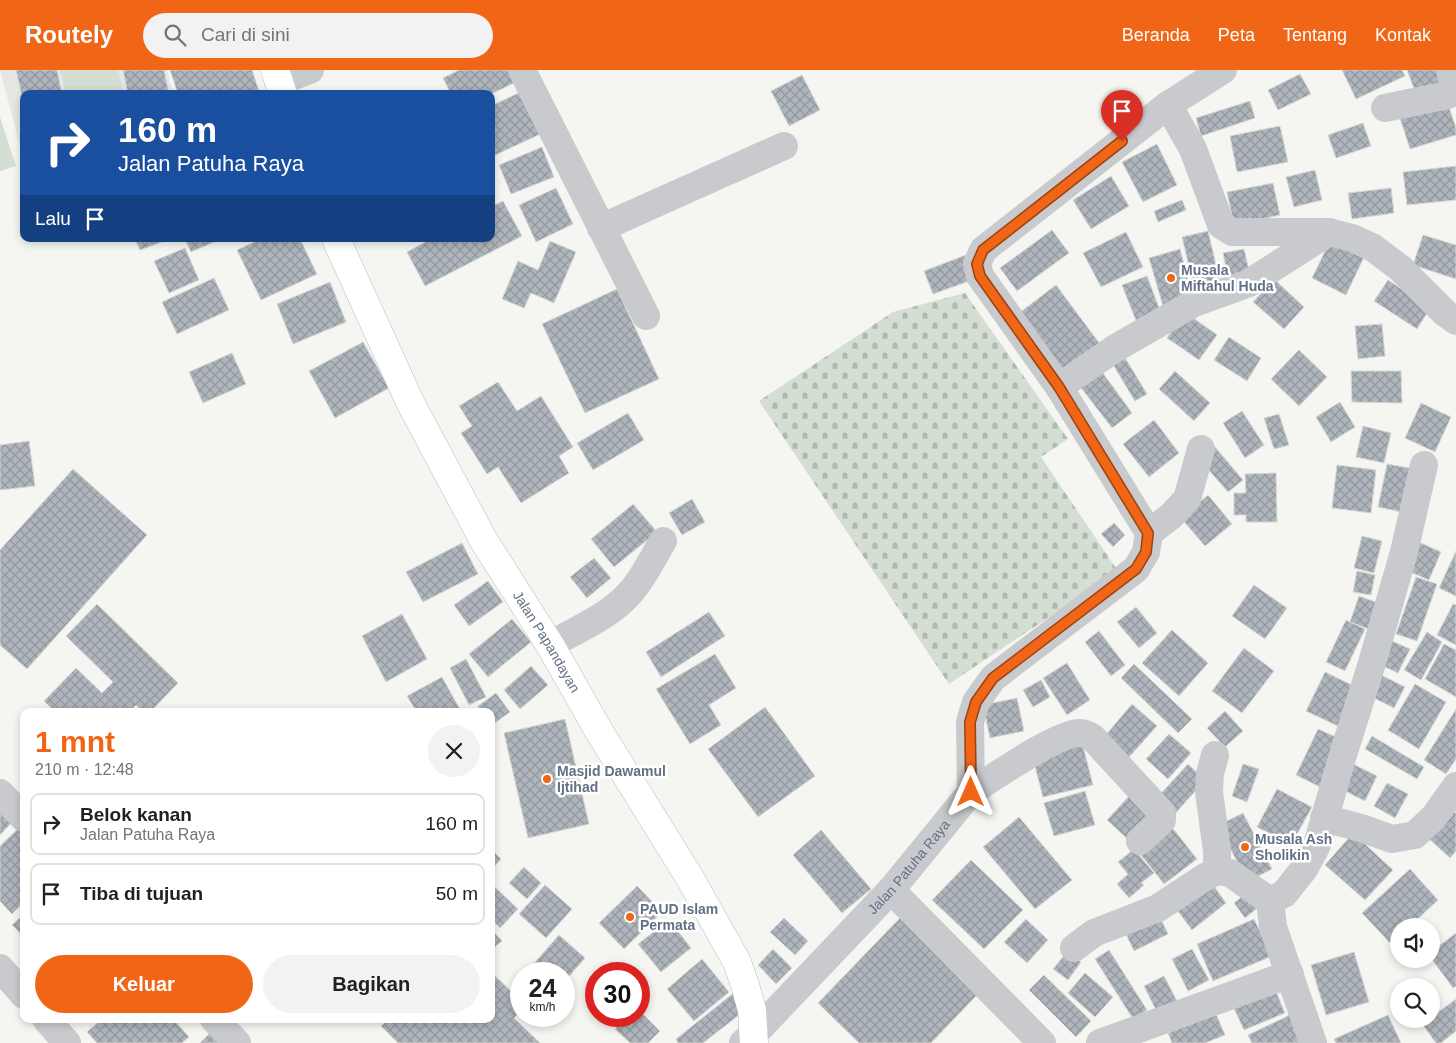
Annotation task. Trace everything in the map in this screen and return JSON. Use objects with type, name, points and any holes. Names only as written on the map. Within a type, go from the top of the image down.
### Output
[{"type":"main road","name":"Jalan Papandayan","points":[[337,242],[410,402],[484,541],[550,645],[600,733],[690,878],[737,962],[752,1010],[750,1040]]},
{"type":"street","points":[[278,82],[310,70]]},
{"type":"street","points":[[522,70],[646,316]]},
{"type":"street","points":[[971,792],[970,722],[976,702],[993,678],[1136,569],[1146,552],[1148,533],[1059,387],[980,276],[977,264],[983,250],[1168,105],[1223,70]]},
{"type":"street","points":[[1385,108],[1448,95],[1454,88],[1450,70]]},
{"type":"street","points":[[1168,105],[1193,149],[1221,225],[1232,232],[1329,232],[1352,238],[1372,247],[1400,268],[1445,313],[1456,321]]},
{"type":"street","points":[[601,228],[784,146]]},
{"type":"street","points":[[1059,387],[1114,349],[1194,302],[1249,283],[1329,232]]},
{"type":"street","points":[[1148,533],[1171,516],[1187,499],[1201,450]]},
{"type":"street","points":[[1270,902],[1284,894],[1304,869],[1318,845],[1324,818],[1375,654],[1404,552],[1424,465]]},
{"type":"street","points":[[550,645],[600,616],[623,600],[634,588],[663,541]]},
{"type":"street","name":"Jalan Patuha Raya","points":[[750,1040],[891,890],[971,792],[1036,751],[1072,734],[1082,732],[1092,737],[1162,813],[1162,820],[1140,841]]},
{"type":"street","points":[[1215,755],[1210,774],[1209,792],[1217,850],[1217,871]]},
{"type":"street","points":[[1324,818],[1392,839],[1415,835],[1434,817],[1456,786]]},
{"type":"street","points":[[0,793],[20,814]]},
{"type":"street","points":[[1074,948],[1094,933],[1158,908],[1205,876],[1217,871],[1230,873],[1270,902],[1273,927],[1313,1043]]},
{"type":"street","points":[[891,890],[1042,1043]]},
{"type":"street","points":[[0,968],[20,990]]},
{"type":"street","points":[[1100,1043],[1290,974]]},
{"type":"street","points":[[50,1023],[67,1043]]},
{"type":"street","points":[[218,1023],[237,1043]]},
{"type":"shaded area","points":[[0,70],[167,70],[172,90],[20,90],[20,146]]},
{"type":"green space","points":[[60,70],[118,70],[123,90],[65,90]]},
{"type":"green space","points":[[0,117],[16,166],[0,171]]},
{"type":"green space","points":[[965,293],[1068,439],[1041,457],[1118,571],[949,684],[759,401],[893,312]]},
{"type":"building","points":[[16,70],[57,70],[61,90],[20,90]]},
{"type":"building","points":[[123,70],[164,70],[168,90],[127,90]]},
{"type":"building","points":[[170,70],[252,70],[259,90],[177,90]]},
{"type":"building","points":[[459,70],[510,70],[516,82],[495,92],[495,90],[449,90],[443,78]]},
{"type":"building","points":[[1342,70],[1402,70],[1405,76],[1356,99]]},
{"type":"building","points":[[1407,70],[1443,70],[1450,87],[1418,99]]},
{"type":"building","points":[[1300,74],[1311,94],[1278,110],[1268,90]]},
{"type":"building","points":[[802,75],[820,110],[789,126],[771,91]]},
{"type":"building","points":[[527,89],[547,131],[495,155],[495,104]]},
{"type":"building","points":[[1250,101],[1255,118],[1201,136],[1196,118]]},
{"type":"building","points":[[1448,104],[1456,128],[1456,135],[1410,149],[1400,118]]},
{"type":"building","points":[[1363,123],[1371,146],[1336,158],[1328,135]]},
{"type":"building","points":[[1280,126],[1288,162],[1237,172],[1230,136]]},
{"type":"building","points":[[1157,144],[1177,185],[1143,202],[1122,162]]},
{"type":"building","points":[[542,147],[554,177],[511,194],[499,165]]},
{"type":"building","points":[[1456,166],[1456,200],[1407,205],[1403,172]]},
{"type":"building","points":[[1315,170],[1322,200],[1294,207],[1286,177]]},
{"type":"building","points":[[1111,176],[1129,206],[1091,229],[1073,200]]},
{"type":"building","points":[[1273,183],[1280,215],[1234,225],[1227,192]]},
{"type":"building","points":[[556,188],[573,224],[536,242],[519,205]]},
{"type":"building","points":[[1391,188],[1394,213],[1352,219],[1348,193]]},
{"type":"building","points":[[1182,200],[1186,210],[1158,222],[1154,211]]},
{"type":"building","points":[[503,201],[522,236],[425,286],[407,252],[425,242],[495,242],[495,205]]},
{"type":"building","points":[[1052,230],[1069,253],[1017,291],[1000,268]]},
{"type":"building","points":[[1208,231],[1222,290],[1196,296],[1182,237]]},
{"type":"building","points":[[1126,232],[1143,267],[1101,287],[1083,253]]},
{"type":"building","points":[[1423,235],[1456,245],[1456,279],[1413,265]]},
{"type":"building","points":[[1331,239],[1365,255],[1346,295],[1312,278]]},
{"type":"building","points":[[550,241],[576,252],[554,303],[531,293],[524,308],[502,299],[518,261],[538,270]]},
{"type":"building","points":[[136,242],[162,242],[140,250]]},
{"type":"building","points":[[186,242],[214,242],[191,252]]},
{"type":"building","points":[[254,242],[301,242],[317,274],[261,300],[237,250]]},
{"type":"building","points":[[185,248],[199,280],[169,293],[154,261]]},
{"type":"building","name":"Musala Miftahul Huda","points":[[1180,249],[1193,298],[1163,306],[1149,258]]},
{"type":"building","points":[[1244,249],[1251,279],[1229,283],[1223,253]]},
{"type":"building","points":[[966,255],[975,279],[933,294],[924,271]]},
{"type":"building","points":[[1147,276],[1161,313],[1137,323],[1122,285]]},
{"type":"building","points":[[214,278],[229,310],[177,334],[162,302]]},
{"type":"building","points":[[1274,279],[1304,307],[1284,329],[1253,302]]},
{"type":"building","points":[[1388,280],[1430,308],[1417,329],[1374,301]]},
{"type":"building","points":[[330,282],[346,322],[293,344],[277,304]]},
{"type":"building","points":[[1056,285],[1100,344],[1062,372],[1018,314]]},
{"type":"building","points":[[617,289],[659,379],[585,413],[542,324]]},
{"type":"building","points":[[1185,312],[1217,335],[1199,360],[1167,338]]},
{"type":"building","points":[[1382,324],[1385,356],[1358,359],[1355,326]]},
{"type":"building","points":[[1229,337],[1261,358],[1247,381],[1214,360]]},
{"type":"building","points":[[363,342],[389,388],[335,418],[309,371]]},
{"type":"building","points":[[1299,350],[1327,377],[1299,406],[1271,379]]},
{"type":"building","points":[[232,353],[246,384],[203,403],[189,372]]},
{"type":"building","points":[[1124,356],[1147,394],[1135,401],[1112,363]]},
{"type":"building","points":[[1100,369],[1132,413],[1112,428],[1079,385]]},
{"type":"building","points":[[1175,371],[1210,403],[1194,421],[1159,389]]},
{"type":"building","points":[[1351,371],[1401,371],[1402,403],[1352,402]]},
{"type":"building","points":[[498,382],[517,411],[541,396],[573,447],[559,456],[569,473],[521,503],[498,467],[487,474],[461,433],[472,426],[459,406]]},
{"type":"building","points":[[1340,402],[1355,427],[1331,442],[1316,417]]},
{"type":"building","points":[[1421,403],[1451,417],[1435,452],[1405,438]]},
{"type":"building","points":[[1242,411],[1264,445],[1245,458],[1223,423]]},
{"type":"building","points":[[628,413],[644,440],[593,470],[577,443]]},
{"type":"building","points":[[1279,414],[1289,445],[1274,449],[1264,418]]},
{"type":"building","points":[[1154,420],[1179,453],[1149,477],[1123,444]]},
{"type":"building","points":[[1363,426],[1391,433],[1384,463],[1356,457]]},
{"type":"building","points":[[29,441],[35,486],[0,490],[0,445]]},
{"type":"building","points":[[1215,447],[1243,480],[1228,492],[1200,460]]},
{"type":"building","points":[[1387,464],[1415,469],[1406,513],[1378,507]]},
{"type":"building","points":[[1337,465],[1376,470],[1371,513],[1332,508]]},
{"type":"building","points":[[73,469],[147,535],[27,669],[0,645],[0,550]]},
{"type":"building","points":[[1276,473],[1277,522],[1246,522],[1246,515],[1234,515],[1234,493],[1246,493],[1245,474]]},
{"type":"building","points":[[1208,495],[1232,524],[1205,546],[1181,518]]},
{"type":"building","points":[[692,499],[705,522],[682,535],[669,513]]},
{"type":"building","points":[[633,504],[657,532],[614,567],[591,539]]},
{"type":"building","points":[[1114,523],[1125,535],[1113,547],[1101,534]]},
{"type":"building","points":[[1362,536],[1382,541],[1374,573],[1354,568]]},
{"type":"building","points":[[1414,540],[1441,552],[1429,580],[1401,568]]},
{"type":"building","points":[[462,543],[478,574],[423,602],[406,572]]},
{"type":"building","points":[[1456,551],[1456,596],[1439,588]]},
{"type":"building","points":[[594,558],[611,578],[587,598],[570,577]]},
{"type":"building","points":[[1357,571],[1375,575],[1371,595],[1353,592]]},
{"type":"building","points":[[1416,577],[1437,584],[1417,641],[1396,634]]},
{"type":"building","points":[[488,581],[503,602],[469,626],[454,605]]},
{"type":"building","points":[[1254,585],[1287,608],[1265,639],[1232,616]]},
{"type":"building","points":[[1359,596],[1378,603],[1369,629],[1350,622]]},
{"type":"building","points":[[97,604],[178,683],[154,708],[139,708],[136,705],[133,708],[51,708],[44,701],[76,668],[102,693],[113,682],[66,636]]},
{"type":"building","points":[[1453,604],[1456,605],[1456,645],[1437,635]]},
{"type":"building","points":[[1136,607],[1157,633],[1139,648],[1117,622]]},
{"type":"building","points":[[709,612],[725,636],[661,677],[646,652]]},
{"type":"building","points":[[402,614],[427,659],[386,682],[362,636]]},
{"type":"building","points":[[512,619],[531,642],[488,677],[469,654]]},
{"type":"building","points":[[1346,620],[1365,629],[1345,671],[1326,662]]},
{"type":"building","points":[[1172,630],[1208,663],[1179,696],[1142,663]]},
{"type":"building","points":[[1099,631],[1125,665],[1111,676],[1085,642]]},
{"type":"building","points":[[1427,632],[1442,642],[1421,680],[1404,670]]},
{"type":"building","points":[[1392,641],[1410,649],[1398,673],[1381,665]]},
{"type":"building","points":[[1444,644],[1456,650],[1456,697],[1425,679]]},
{"type":"building","points":[[1244,648],[1274,671],[1242,713],[1212,691]]},
{"type":"building","points":[[715,654],[736,688],[709,705],[721,725],[690,744],[656,689]]},
{"type":"building","points":[[466,659],[486,697],[469,705],[450,668]]},
{"type":"building","points":[[1067,663],[1090,700],[1067,715],[1043,678]]},
{"type":"building","points":[[1134,664],[1192,719],[1178,733],[1121,678]]},
{"type":"building","points":[[531,666],[548,685],[520,709],[504,690]]},
{"type":"building","points":[[1325,672],[1356,687],[1338,726],[1306,711]]},
{"type":"building","points":[[1381,675],[1405,687],[1394,708],[1370,696]]},
{"type":"building","points":[[442,677],[459,708],[414,708],[407,696]]},
{"type":"building","points":[[1041,680],[1050,697],[1033,707],[1023,690]]},
{"type":"building","points":[[1415,684],[1446,702],[1419,749],[1388,730]]},
{"type":"building","points":[[496,693],[510,712],[495,723],[495,708],[479,708],[478,706]]},
{"type":"building","points":[[1017,698],[1024,731],[990,738],[983,705]]},
{"type":"building","points":[[1132,704],[1157,726],[1129,757],[1105,736]]},
{"type":"building","points":[[765,707],[815,776],[758,817],[708,749]]},
{"type":"building","points":[[1456,709],[1456,759],[1446,774],[1424,760]]},
{"type":"building","points":[[1225,711],[1243,731],[1225,747],[1207,728]]},
{"type":"building","name":"Masjid Dawamul Ijtihad","points":[[565,719],[589,824],[528,838],[504,733]]},
{"type":"building","points":[[1318,729],[1345,741],[1322,788],[1296,775]]},
{"type":"building","points":[[1169,734],[1191,753],[1168,779],[1146,759]]},
{"type":"building","points":[[1372,736],[1424,767],[1417,779],[1365,749]]},
{"type":"building","points":[[1082,742],[1093,785],[1043,797],[1032,755]]},
{"type":"building","points":[[1188,764],[1205,780],[1174,815],[1156,799]]},
{"type":"building","points":[[1243,764],[1259,769],[1247,802],[1232,796]]},
{"type":"building","points":[[1353,764],[1377,776],[1365,801],[1341,789]]},
{"type":"building","points":[[1387,783],[1408,794],[1395,818],[1374,806]]},
{"type":"building","points":[[1277,789],[1312,807],[1291,845],[1257,827]]},
{"type":"building","points":[[1085,791],[1095,825],[1054,836],[1044,803]]},
{"type":"building","points":[[1132,793],[1157,816],[1132,843],[1107,820]]},
{"type":"building","points":[[0,807],[14,820],[0,835]]},
{"type":"building","points":[[1451,809],[1456,813],[1456,851],[1450,858],[1426,836]]},
{"type":"building","name":"Musala Ash Sholikin","points":[[1243,813],[1272,869],[1247,882],[1219,825]]},
{"type":"building","points":[[1019,817],[1072,880],[1035,909],[983,847]]},
{"type":"building","points":[[1171,826],[1197,859],[1164,884],[1138,851]]},
{"type":"building","points":[[20,827],[20,906],[12,914],[0,901],[0,846]]},
{"type":"building","points":[[821,830],[871,889],[842,913],[793,855]]},
{"type":"building","points":[[1353,833],[1393,870],[1365,900],[1325,865]]},
{"type":"building","points":[[1134,849],[1154,873],[1141,883],[1144,885],[1129,898],[1117,884],[1128,874],[1118,862]]},
{"type":"building","points":[[495,853],[501,859],[495,866]]},
{"type":"building","points":[[971,860],[1023,910],[984,949],[932,900]]},
{"type":"building","points":[[524,867],[541,883],[527,899],[509,883]]},
{"type":"building","points":[[1410,869],[1438,900],[1419,918],[1390,918],[1390,943],[1362,913]]},
{"type":"building","points":[[1209,879],[1226,903],[1192,930],[1174,906]]},
{"type":"building","points":[[545,885],[572,909],[546,938],[519,914]]},
{"type":"building","name":"PAUD Islam Permata","points":[[637,886],[662,912],[624,949],[599,923]]},
{"type":"building","points":[[495,887],[518,909],[500,928],[495,923]]},
{"type":"building","points":[[1249,891],[1260,906],[1245,918],[1234,903]]},
{"type":"building","points":[[1159,915],[1168,934],[1134,951],[1125,932]]},
{"type":"building","points":[[20,918],[20,933],[12,925]]},
{"type":"building","points":[[784,918],[808,941],[795,955],[770,932]]},
{"type":"building","points":[[900,918],[978,994],[931,1043],[859,1043],[818,1003]]},
{"type":"building","points":[[1026,919],[1048,940],[1027,963],[1004,942]]},
{"type":"building","points":[[1254,919],[1272,956],[1213,981],[1197,944]]},
{"type":"building","points":[[669,920],[691,948],[661,972],[638,944]]},
{"type":"building","points":[[495,933],[502,941],[495,947]]},
{"type":"building","points":[[1456,933],[1456,986],[1453,988],[1438,968],[1440,968],[1440,945]]},
{"type":"building","points":[[559,935],[585,958],[575,969],[575,962],[535,962]]},
{"type":"building","points":[[773,949],[792,968],[776,984],[758,965]]},
{"type":"building","points":[[1192,949],[1209,980],[1188,991],[1172,959]]},
{"type":"building","points":[[1109,950],[1147,1010],[1133,1019],[1095,959]]},
{"type":"building","points":[[1067,952],[1081,962],[1068,980],[1053,969]]},
{"type":"building","points":[[1354,952],[1369,1002],[1326,1015],[1311,965]]},
{"type":"building","points":[[702,959],[729,992],[694,1021],[667,989]]},
{"type":"building","points":[[1085,973],[1113,997],[1095,1017],[1068,993]]},
{"type":"building","points":[[1044,975],[1091,1021],[1076,1037],[1029,990]]},
{"type":"building","points":[[495,976],[510,990],[510,1027],[523,1027],[540,1043],[398,1043],[381,1026],[384,1023],[495,1023]]},
{"type":"building","points":[[1164,976],[1178,1003],[1157,1012],[1144,986]]},
{"type":"building","points":[[1272,982],[1285,1013],[1244,1030],[1230,1000]]},
{"type":"building","points":[[735,992],[748,1008],[703,1043],[678,1043],[676,1039]]},
{"type":"building","points":[[1456,999],[1456,1031],[1441,1043],[1436,1043],[1425,1028],[1440,1028],[1440,1011]]},
{"type":"building","points":[[1294,1013],[1308,1043],[1252,1043],[1248,1035]]},
{"type":"building","points":[[1216,1014],[1225,1035],[1205,1043],[1172,1043],[1168,1033]]},
{"type":"building","points":[[1388,1015],[1390,1028],[1394,1028],[1401,1043],[1336,1043],[1334,1039]]},
{"type":"building","points":[[650,1021],[660,1031],[648,1043],[630,1043],[615,1029],[617,1027],[650,1027]]},
{"type":"building","points":[[97,1023],[177,1023],[189,1037],[182,1043],[97,1043],[87,1032]]},
{"type":"building","points":[[212,1031],[224,1043],[200,1043]]},
{"type":"place","name":"Musala Miftahul Huda","points":[[1171,278]]},
{"type":"place","name":"Masjid Dawamul Ijtihad","points":[[547,779]]},
{"type":"place","name":"Musala Ash Sholikin","points":[[1245,847]]},
{"type":"place","name":"PAUD Islam Permata","points":[[630,917]]},
{"type":"route","points":[[971,792],[970,722],[976,702],[993,678],[1136,569],[1146,552],[1148,533],[1059,387],[980,276],[977,264],[983,250],[1122,141]]}]
